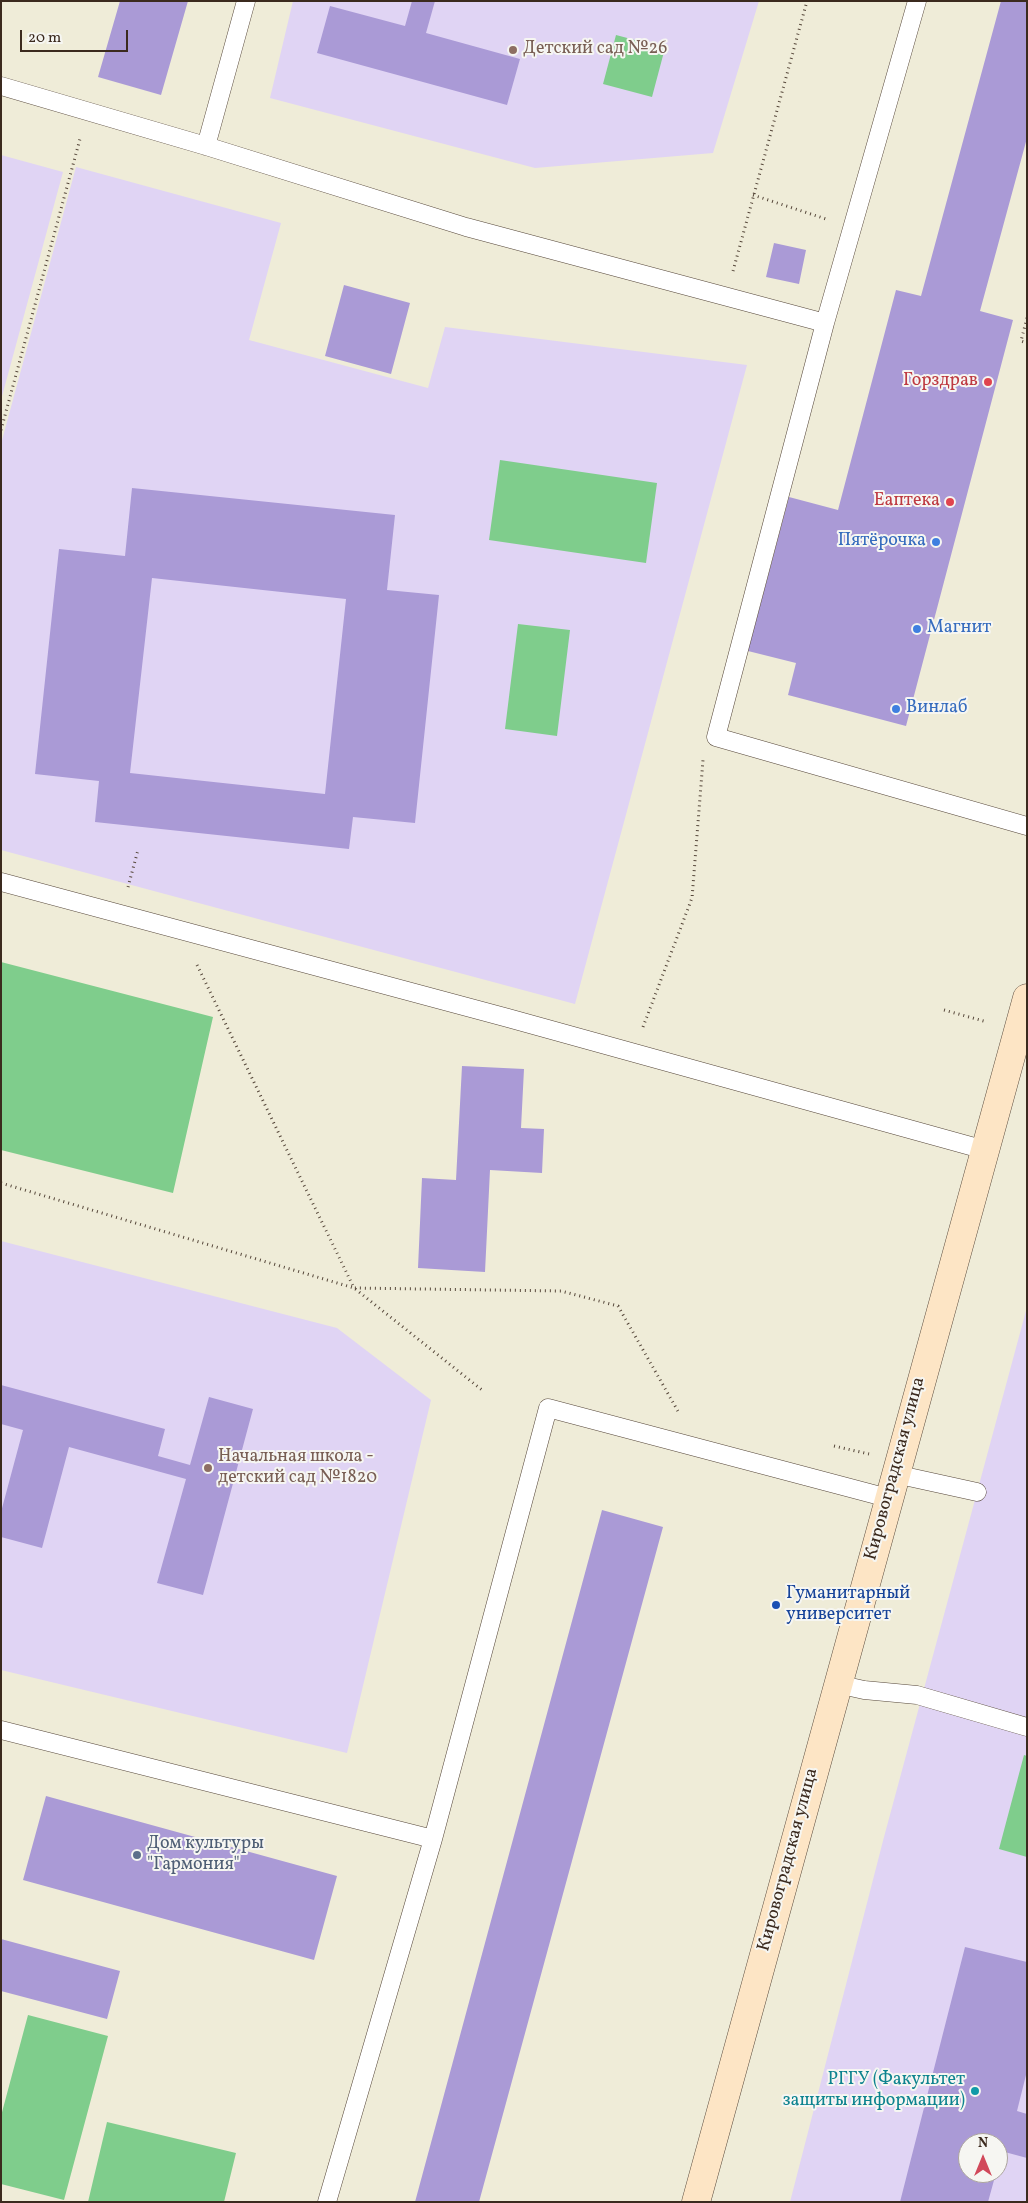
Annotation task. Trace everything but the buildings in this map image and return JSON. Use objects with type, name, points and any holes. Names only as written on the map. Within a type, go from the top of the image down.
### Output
[{"type":"street","name":"Кировоградская улица","points":[[696,2202],[984,1150],[1019,1056],[1027,998]]},
{"type":"lane","points":[[206,146],[246,1]]},
{"type":"lane","points":[[917,1],[825,323],[716,737],[1027,826]]},
{"type":"lane","points":[[1,86],[206,146],[466,227],[825,323]]},
{"type":"lane","points":[[1,882],[984,1150]]},
{"type":"lane","points":[[327,2202],[433,1840],[548,1408],[699,1448],[891,1486],[977,1492]]},
{"type":"lane","points":[[837,1684],[864,1690],[917,1695],[1027,1727]]},
{"type":"lane","points":[[1,1730],[433,1840]]},
{"type":"path","points":[[726,297],[807,1]]},
{"type":"path","points":[[1,430],[88,111]]},
{"type":"path","points":[[753,195],[852,228]]},
{"type":"path","points":[[1027,318],[1021,341],[1027,343]]},
{"type":"path","points":[[633,1053],[692,898],[703,756],[716,737]]},
{"type":"path","points":[[120,914],[138,850]]},
{"type":"path","points":[[181,930],[354,1288],[482,1390]]},
{"type":"path","points":[[1,1183],[354,1288],[561,1291],[618,1306],[699,1448]]},
{"type":"shaded area","name":"Детский сад №26","points":[[293,1],[759,1],[713,153],[535,168],[270,98]]},
{"type":"shaded area","points":[[1,155],[63,172],[1,400]]},
{"type":"shaded area","points":[[76,167],[281,223],[249,340],[428,388],[445,327],[747,365],[575,1004],[1,850],[1,444]]},
{"type":"shaded area","name":"Начальная школа - детский сад №1820","points":[[1,1241],[337,1328],[431,1400],[347,1753],[1,1670]]},
{"type":"shaded area","points":[[1027,1307],[1027,2202],[790,2202],[884,1837]]},
{"type":"green space","points":[[616,35],[665,48],[652,97],[603,84]]},
{"type":"green space","points":[[500,460],[657,483],[646,563],[489,540]]},
{"type":"green space","points":[[518,624],[570,630],[557,736],[505,729]]},
{"type":"green space","points":[[1,962],[213,1017],[173,1193],[1,1150]]},
{"type":"green space","points":[[1024,1755],[1027,1756],[1027,1857],[999,1849]]},
{"type":"green space","points":[[28,2015],[108,2036],[64,2200],[1,2184],[1,2116]]},
{"type":"green space","points":[[107,2122],[236,2153],[224,2202],[88,2202]]},
{"type":"place","name":"Детский сад №26","points":[[513,50]]},
{"type":"place","name":"Горздрав","points":[[988,382]]},
{"type":"place","name":"Еаптека","points":[[950,502]]},
{"type":"place","name":"Пятёрочка","points":[[936,542]]},
{"type":"place","name":"Магнит","points":[[917,629]]},
{"type":"place","name":"Винлаб","points":[[896,709]]},
{"type":"place","name":"Начальная школа - детский сад №1820","points":[[208,1468]]},
{"type":"place","name":"Гуманитарный университет","points":[[776,1605]]},
{"type":"place","name":"Дом культуры \"Гармония\"","points":[[137,1855]]},
{"type":"place","name":"РГГУ (Факультет защиты информации)","points":[[975,2091]]}]
